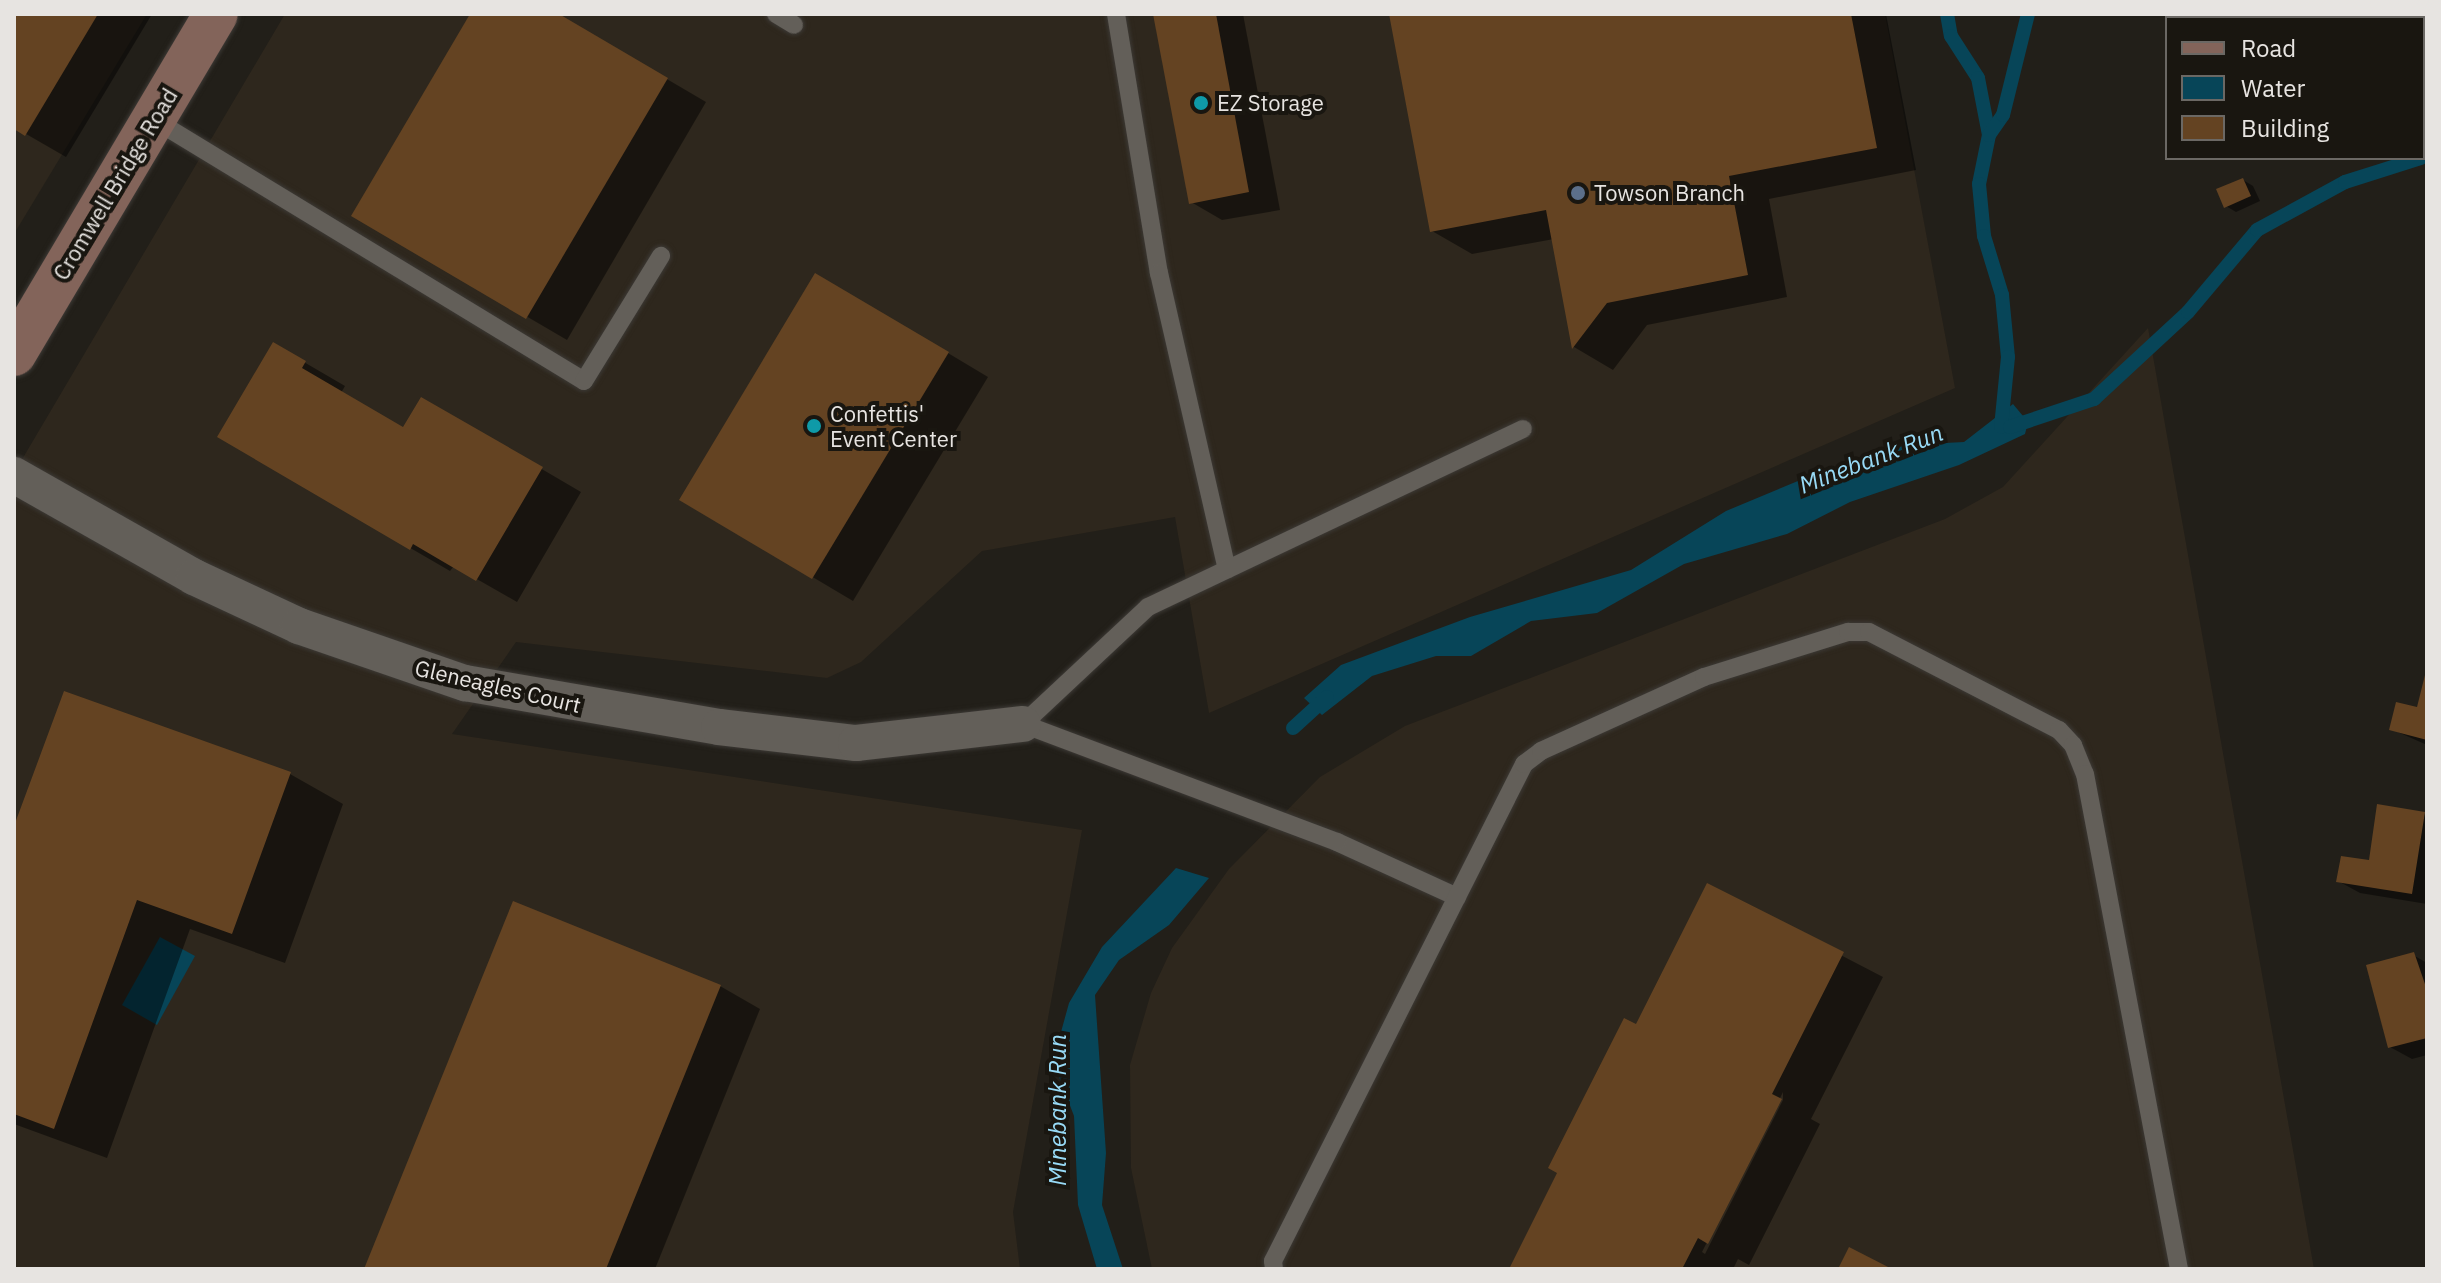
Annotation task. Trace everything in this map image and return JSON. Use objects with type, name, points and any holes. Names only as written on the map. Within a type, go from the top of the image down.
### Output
[{"type":"street","name":"Cromwell Bridge Road","points":[[14,354],[216,14]]},
{"type":"street","name":"Gleneagles Court","points":[[14,475],[194,577],[299,626],[465,683],[704,725],[856,743],[1023,724]]},
{"type":"lane","points":[[776,14],[794,25]]},
{"type":"lane","points":[[1116,14],[1159,273],[1227,569]]},
{"type":"lane","points":[[153,119],[584,381],[661,256]]},
{"type":"lane","points":[[1457,897],[1322,836],[1023,724],[1148,607],[1523,429]]},
{"type":"lane","points":[[1274,1269],[1273,1261],[1524,764],[1541,751],[1704,677],[1848,632],[1869,632],[2059,730],[2073,745],[2085,774],[2179,1269]]},
{"type":"shaded area","points":[[14,14],[147,14],[14,234]]},
{"type":"shaded area","points":[[285,14],[1885,14],[1955,388],[1209,713],[1175,517],[982,551],[861,662],[827,678],[516,642],[452,734],[1082,830],[1013,1212],[1020,1269],[14,1269],[14,473]]},
{"type":"shaded area","points":[[2148,328],[2314,1269],[1152,1269],[1131,1168],[1130,1065],[1151,993],[1172,948],[1229,869],[1320,777],[1405,726],[1945,519],[2003,487]]},
{"type":"water","name":"Minebank Run","points":[[2013,404],[2028,422],[2025,434],[1959,465],[1850,502],[1787,534],[1684,564],[1597,613],[1531,621],[1471,656],[1436,656],[1372,676],[1322,715],[1304,698],[1341,665],[1470,617],[1631,570],[1726,511],[1822,471],[1906,445],[1964,442]]},
{"type":"water","name":"Minebank Run","points":[[1176,868],[1209,878],[1169,925],[1119,960],[1095,995],[1106,1153],[1102,1205],[1123,1269],[1097,1269],[1078,1205],[1074,1116],[1053,1061],[1069,1003],[1102,947]]},
{"type":"water","points":[[160,937],[195,956],[157,1025],[122,1005]]},
{"type":"building","points":[[14,14],[98,14],[25,136],[14,129]]},
{"type":"building","points":[[470,14],[559,14],[668,78],[526,319],[351,216]]},
{"type":"building","name":"EZ Storage","points":[[1153,14],[1216,14],[1249,192],[1189,204]]},
{"type":"building","name":"Towson Branch","points":[[1389,14],[1851,14],[1877,148],[1729,176],[1748,275],[1607,303],[1572,349],[1546,210],[1430,232]]},
{"type":"building","points":[[2243,178],[2251,196],[2224,208],[2216,189]]},
{"type":"building","name":"Confettis' Event Center","points":[[815,273],[949,352],[812,579],[679,500]]},
{"type":"building","points":[[273,342],[306,361],[302,368],[403,427],[421,397],[543,467],[476,581],[413,544],[410,550],[217,437]]},
{"type":"building","points":[[2426,671],[2427,740],[2389,730],[2396,702],[2417,707]]},
{"type":"building","points":[[64,691],[291,772],[232,934],[137,900],[54,1129],[14,1114],[14,826]]},
{"type":"building","points":[[2377,804],[2425,812],[2412,894],[2336,882],[2341,856],[2369,860]]},
{"type":"building","points":[[1707,883],[1844,952],[1772,1094],[1782,1099],[1708,1244],[1698,1238],[1682,1269],[1509,1269],[1557,1173],[1548,1168],[1624,1018],[1636,1024]]},
{"type":"building","points":[[513,901],[721,985],[606,1269],[364,1269]]},
{"type":"building","points":[[2414,952],[2427,990],[2427,1038],[2388,1048],[2366,965]]},
{"type":"building","points":[[1849,1247],[1892,1269],[1838,1269]]},
{"type":"waterway","points":[[1947,14],[1951,36],[1978,78],[1989,135],[1979,184],[1984,236],[2002,295],[2008,357],[2001,427]]},
{"type":"waterway","points":[[1989,135],[2003,115],[2028,14]]},
{"type":"waterway","name":"Minebank Run","points":[[2010,427],[2094,399],[2188,312],[2257,230],[2345,182],[2415,160]]},
{"type":"waterway","name":"Minebank Run","points":[[1293,728],[1327,697]]},
{"type":"place","name":"EZ Storage","points":[[1201,103]]},
{"type":"place","name":"Towson Branch","points":[[1578,193]]},
{"type":"place","name":"Confettis' Event Center","points":[[814,426]]}]
